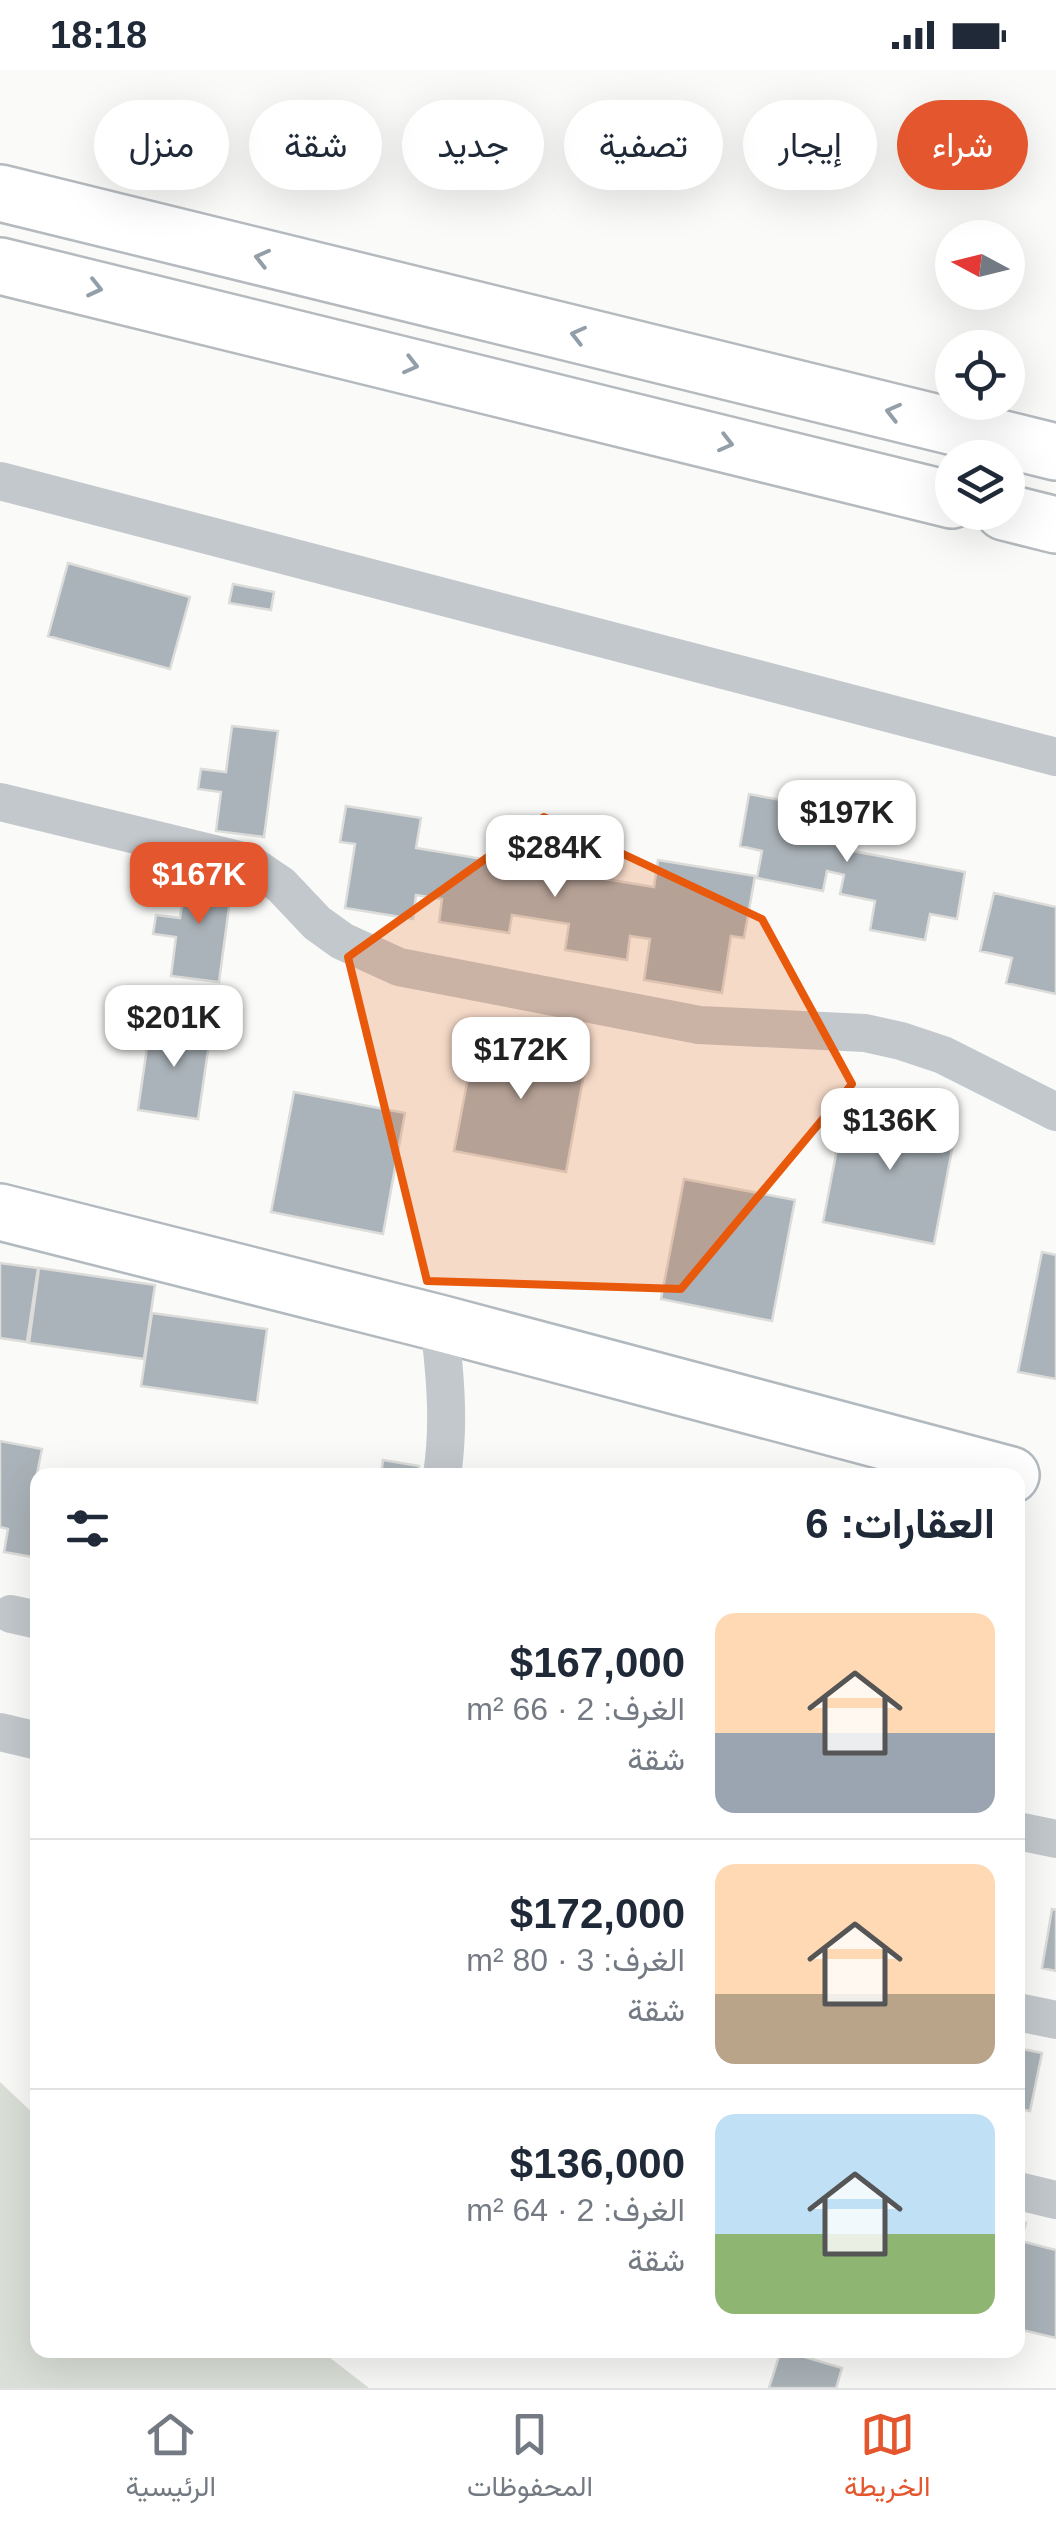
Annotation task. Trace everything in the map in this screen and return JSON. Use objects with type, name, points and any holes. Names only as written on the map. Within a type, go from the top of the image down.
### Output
[{"type":"main road","points":[[0,193],[1056,452]]},
{"type":"main road","points":[[0,266],[935,496]]},
{"type":"main road","points":[[1025,517],[1056,525]]},
{"type":"main road","points":[[0,1212],[439,1323],[984,1468]]},
{"type":"main road","points":[[1025,1479],[1056,1487]]},
{"type":"street","points":[[0,482],[1056,756]]},
{"type":"street","points":[[0,802],[247,862],[282,885],[316,923],[356,948],[400,967],[699,1025],[866,1034],[901,1041],[942,1055],[1056,1112]]},
{"type":"street","points":[[439,1323],[445,1372],[443,1468]]},
{"type":"street","points":[[0,1732],[30,1739]]},
{"type":"street","points":[[1025,1832],[1056,1839]]},
{"type":"street","points":[[1025,2013],[1056,2020]]},
{"type":"street","points":[[1025,2193],[1056,2200]]},
{"type":"highlighted area","points":[[544,817],[762,919],[852,1084],[681,1289],[427,1281],[348,957]]},
{"type":"shaded area","points":[[0,2082],[30,2110],[30,2358],[330,2358],[369,2388],[0,2388]]},
{"type":"building","points":[[68,563],[190,597],[170,669],[48,636]]},
{"type":"building","points":[[233,584],[274,592],[271,610],[229,603]]},
{"type":"building","points":[[232,726],[278,731],[264,837],[216,831],[221,792],[198,789],[201,769],[226,772]]},
{"type":"building","points":[[749,794],[854,814],[847,850],[965,872],[957,919],[930,914],[925,940],[870,930],[875,901],[840,894],[844,875],[827,871],[823,891],[757,878],[762,851],[740,846]]},
{"type":"building","points":[[346,806],[421,818],[416,848],[654,887],[658,860],[755,876],[744,938],[731,936],[722,993],[644,980],[650,939],[630,936],[627,960],[565,950],[569,924],[512,915],[509,933],[439,922],[442,899],[416,895],[413,919],[345,908],[355,844],[340,842]]},
{"type":"building","points":[[187,871],[233,877],[219,982],[171,976],[176,937],[153,934],[156,915],[180,918]]},
{"type":"building","points":[[994,893],[1056,907],[1056,994],[1006,983],[1012,958],[980,951]]},
{"type":"building","points":[[151,1020],[211,1030],[198,1119],[138,1110]]},
{"type":"building","points":[[477,1031],[588,1052],[566,1172],[454,1151]]},
{"type":"building","points":[[294,1092],[405,1113],[383,1234],[271,1212]]},
{"type":"building","points":[[846,1102],[957,1123],[934,1244],[823,1222]]},
{"type":"building","points":[[684,1179],[795,1200],[772,1321],[661,1299]]},
{"type":"building","points":[[1042,1252],[1056,1255],[1056,1379],[1018,1372]]},
{"type":"building","points":[[0,1263],[38,1268],[27,1342],[0,1338]]},
{"type":"building","points":[[39,1268],[155,1285],[144,1359],[29,1343]]},
{"type":"building","points":[[152,1313],[267,1329],[257,1403],[141,1386]]},
{"type":"building","points":[[0,1441],[42,1449],[38,1468],[30,1468],[30,1557],[4,1552],[8,1529],[0,1527]]},
{"type":"building","points":[[383,1460],[419,1466],[419,1468],[382,1468]]},
{"type":"building","points":[[1052,1909],[1056,1910],[1056,1971],[1042,1968]]},
{"type":"building","points":[[1025,2049],[1042,2053],[1030,2111],[1025,2110]]},
{"type":"building","points":[[1025,2242],[1056,2250],[1056,2338],[1025,2331]]},
{"type":"building","points":[[778,2358],[808,2358],[842,2368],[836,2388],[769,2388]]}]
